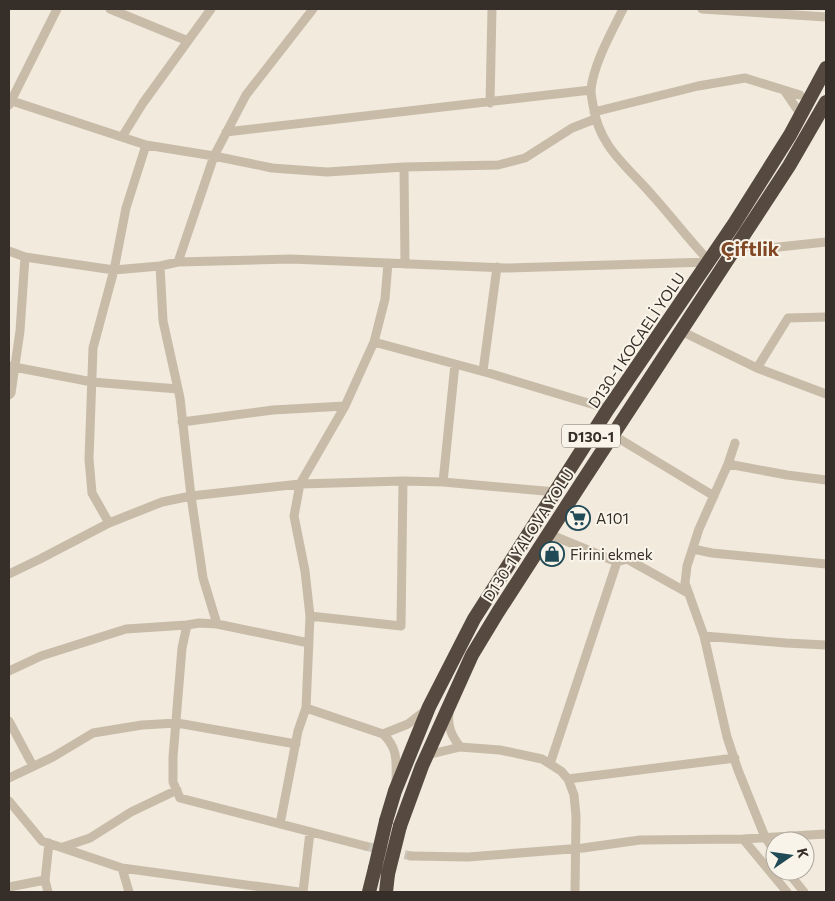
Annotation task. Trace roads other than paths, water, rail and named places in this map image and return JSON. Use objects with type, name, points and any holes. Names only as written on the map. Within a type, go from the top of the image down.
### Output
[{"type":"highway","name":"D130-1 KOCAELİ YOLU","points":[[374,871],[386,821],[396,791],[429,707],[474,619],[608,409],[710,262],[790,135],[826,68]]},
{"type":"highway","name":"D130-1 YALOVA YOLU","points":[[386,892],[388,874],[400,826],[427,755],[472,655],[613,435],[790,166],[826,102]]},
{"type":"highway","points":[[365,892],[374,871]]},
{"type":"highway","name":"D130-1","points":[[369,892],[374,871]]},
{"type":"street","points":[[57,9],[10,102],[146,144],[272,168],[327,172],[404,166],[498,164],[525,158],[572,128],[595,116],[698,86],[745,78],[800,95]]},
{"type":"street","points":[[110,9],[188,41]]},
{"type":"street","points":[[122,137],[143,103],[211,9]]},
{"type":"street","points":[[178,262],[214,156],[226,132],[246,95],[313,9]]},
{"type":"street","points":[[490,103],[492,9]]},
{"type":"street","points":[[623,9],[609,36],[598,64],[591,90],[595,116],[609,150],[653,196],[710,262]]},
{"type":"street","points":[[702,9],[826,17]]},
{"type":"street","points":[[226,132],[591,90]]},
{"type":"street","points":[[784,90],[801,116]]},
{"type":"street","points":[[109,523],[92,493],[89,458],[93,348],[114,270],[126,208],[146,144]]},
{"type":"street","points":[[404,166],[405,264]]},
{"type":"street","points":[[737,246],[769,248],[826,242]]},
{"type":"street","points":[[9,251],[25,256],[114,270],[160,266],[178,262],[291,259],[497,267],[710,262]]},
{"type":"street","points":[[9,394],[11,393],[12,367],[20,332],[25,256]]},
{"type":"street","points":[[280,824],[296,744],[306,708],[310,616],[305,571],[294,516],[300,484],[345,406],[374,342],[385,299],[388,263]]},
{"type":"street","points":[[160,266],[163,321],[178,389],[191,496],[204,578],[216,624]]},
{"type":"street","points":[[483,372],[497,267]]},
{"type":"street","points":[[758,368],[788,318],[826,317]]},
{"type":"street","points":[[681,331],[758,368],[826,394]]},
{"type":"street","points":[[374,342],[608,409]]},
{"type":"street","points":[[443,482],[455,364]]},
{"type":"street","points":[[12,367],[92,382],[178,389]]},
{"type":"street","points":[[182,422],[273,410],[345,406]]},
{"type":"street","points":[[613,435],[714,496]]},
{"type":"street","points":[[411,856],[468,856],[575,848],[640,840],[743,840],[765,837],[728,737],[704,636],[685,583],[687,566],[699,529],[735,444]]},
{"type":"street","points":[[728,464],[826,480]]},
{"type":"street","points":[[310,616],[401,626],[403,481]]},
{"type":"street","points":[[9,574],[109,523],[162,502],[191,496],[300,484],[403,481],[443,482],[556,492]]},
{"type":"street","points":[[549,534],[617,562],[627,560],[688,593]]},
{"type":"street","points":[[693,549],[712,553],[826,564]]},
{"type":"street","points":[[550,764],[617,562]]},
{"type":"street","points":[[9,671],[41,656],[126,629],[199,623],[216,624],[309,643]]},
{"type":"street","points":[[187,625],[182,648],[173,757],[173,782],[180,798],[365,846]]},
{"type":"street","points":[[704,636],[826,645]]},
{"type":"street","points":[[451,700],[448,718],[449,727],[452,737],[460,747]]},
{"type":"street","points":[[383,734],[408,724],[429,707]]},
{"type":"street","points":[[306,708],[383,734],[392,742],[396,757],[396,791]]},
{"type":"street","points":[[9,721],[33,766]]},
{"type":"street","points":[[9,778],[53,757],[93,733],[142,725],[177,723],[296,744]]},
{"type":"street","points":[[427,755],[460,747],[500,750],[542,759],[561,771],[568,779],[574,795],[576,816],[575,892]]},
{"type":"street","points":[[568,779],[735,758]]},
{"type":"street","points":[[63,847],[90,838],[131,812],[177,790]]},
{"type":"street","points":[[9,801],[42,840],[122,868],[299,892]]},
{"type":"street","points":[[303,892],[310,832]]},
{"type":"street","points":[[743,840],[787,892]]},
{"type":"street","points":[[48,892],[46,880],[49,843]]},
{"type":"street","points":[[122,868],[128,892]]},
{"type":"street","points":[[9,887],[46,880]]},
{"type":"street","points":[[795,881],[804,892]]},
{"type":"tunnel","points":[[365,846],[411,856]]},
{"type":"place","name":"A101","points":[[578,518]]},
{"type":"place","name":"Firini ekmek","points":[[552,554]]},
{"type":"district","name":"Çiftlik","points":[[750,248]]}]
